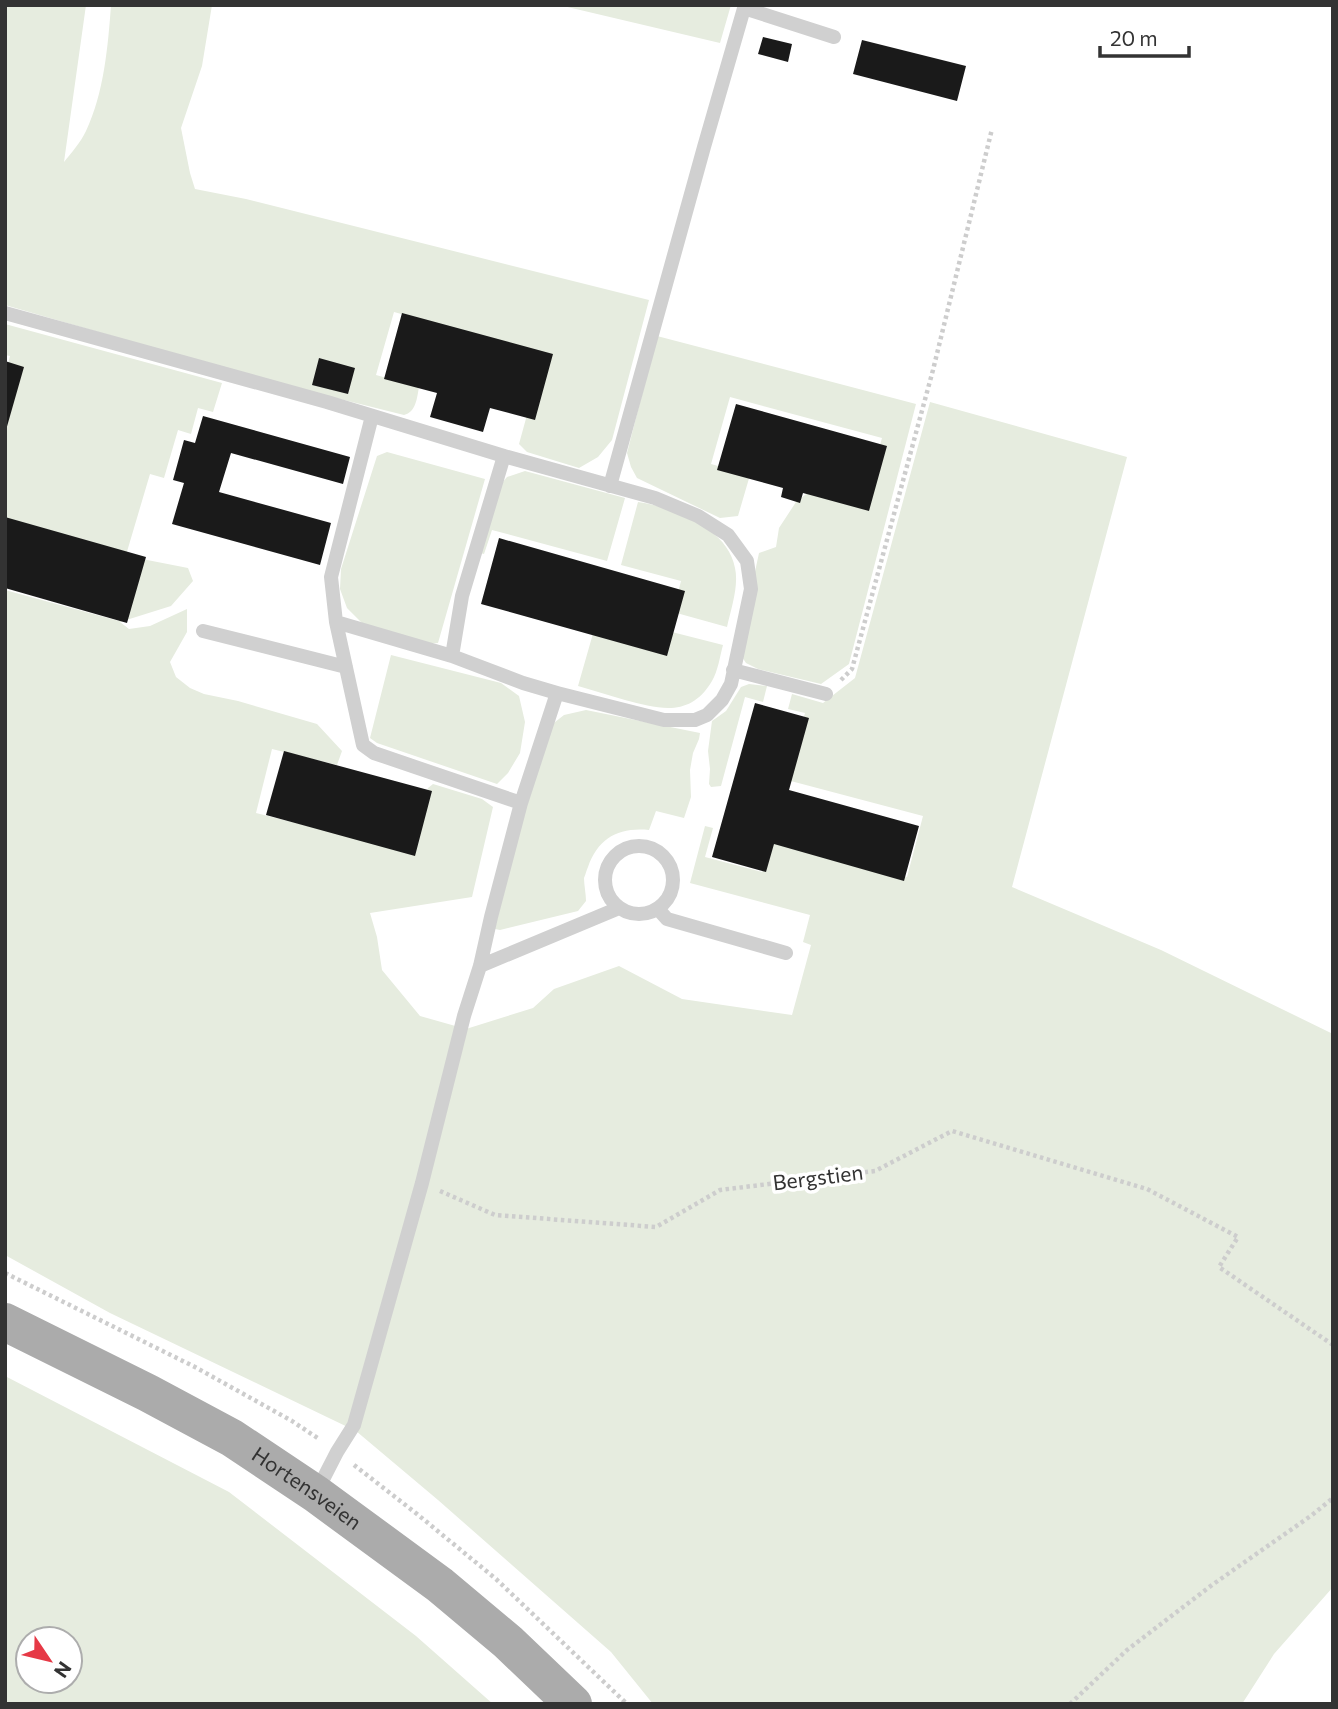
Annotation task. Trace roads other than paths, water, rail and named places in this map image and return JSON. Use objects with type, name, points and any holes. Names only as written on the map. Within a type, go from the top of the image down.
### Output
[{"type":"main road","name":"Hortensveien","points":[[5,1322],[232,1438],[316,1494],[440,1585],[508,1642],[573,1704]]},
{"type":"lane","points":[[610,486],[744,6],[834,37]]},
{"type":"lane","points":[[5,313],[655,498],[698,516],[728,535],[747,561],[751,589],[731,684],[722,700],[707,715],[695,720],[664,720],[557,693],[452,656],[336,622]]},
{"type":"lane","points":[[372,416],[331,576],[336,622],[363,745],[374,753],[521,803]]},
{"type":"lane","points":[[452,656],[462,596],[504,456]]},
{"type":"lane","points":[[203,631],[346,667]]},
{"type":"lane","points":[[733,670],[826,694]]},
{"type":"lane","points":[[316,1494],[337,1452],[355,1425],[422,1183],[521,803],[557,693]]},
{"type":"lane","points":[[637,847],[654,850],[671,869],[670,895],[658,909],[635,914],[619,908],[613,902],[606,888],[607,872],[610,864],[621,852],[637,847]]},
{"type":"lane","points":[[480,965],[619,908]]},
{"type":"lane","points":[[658,909],[667,919],[786,953]]}]
